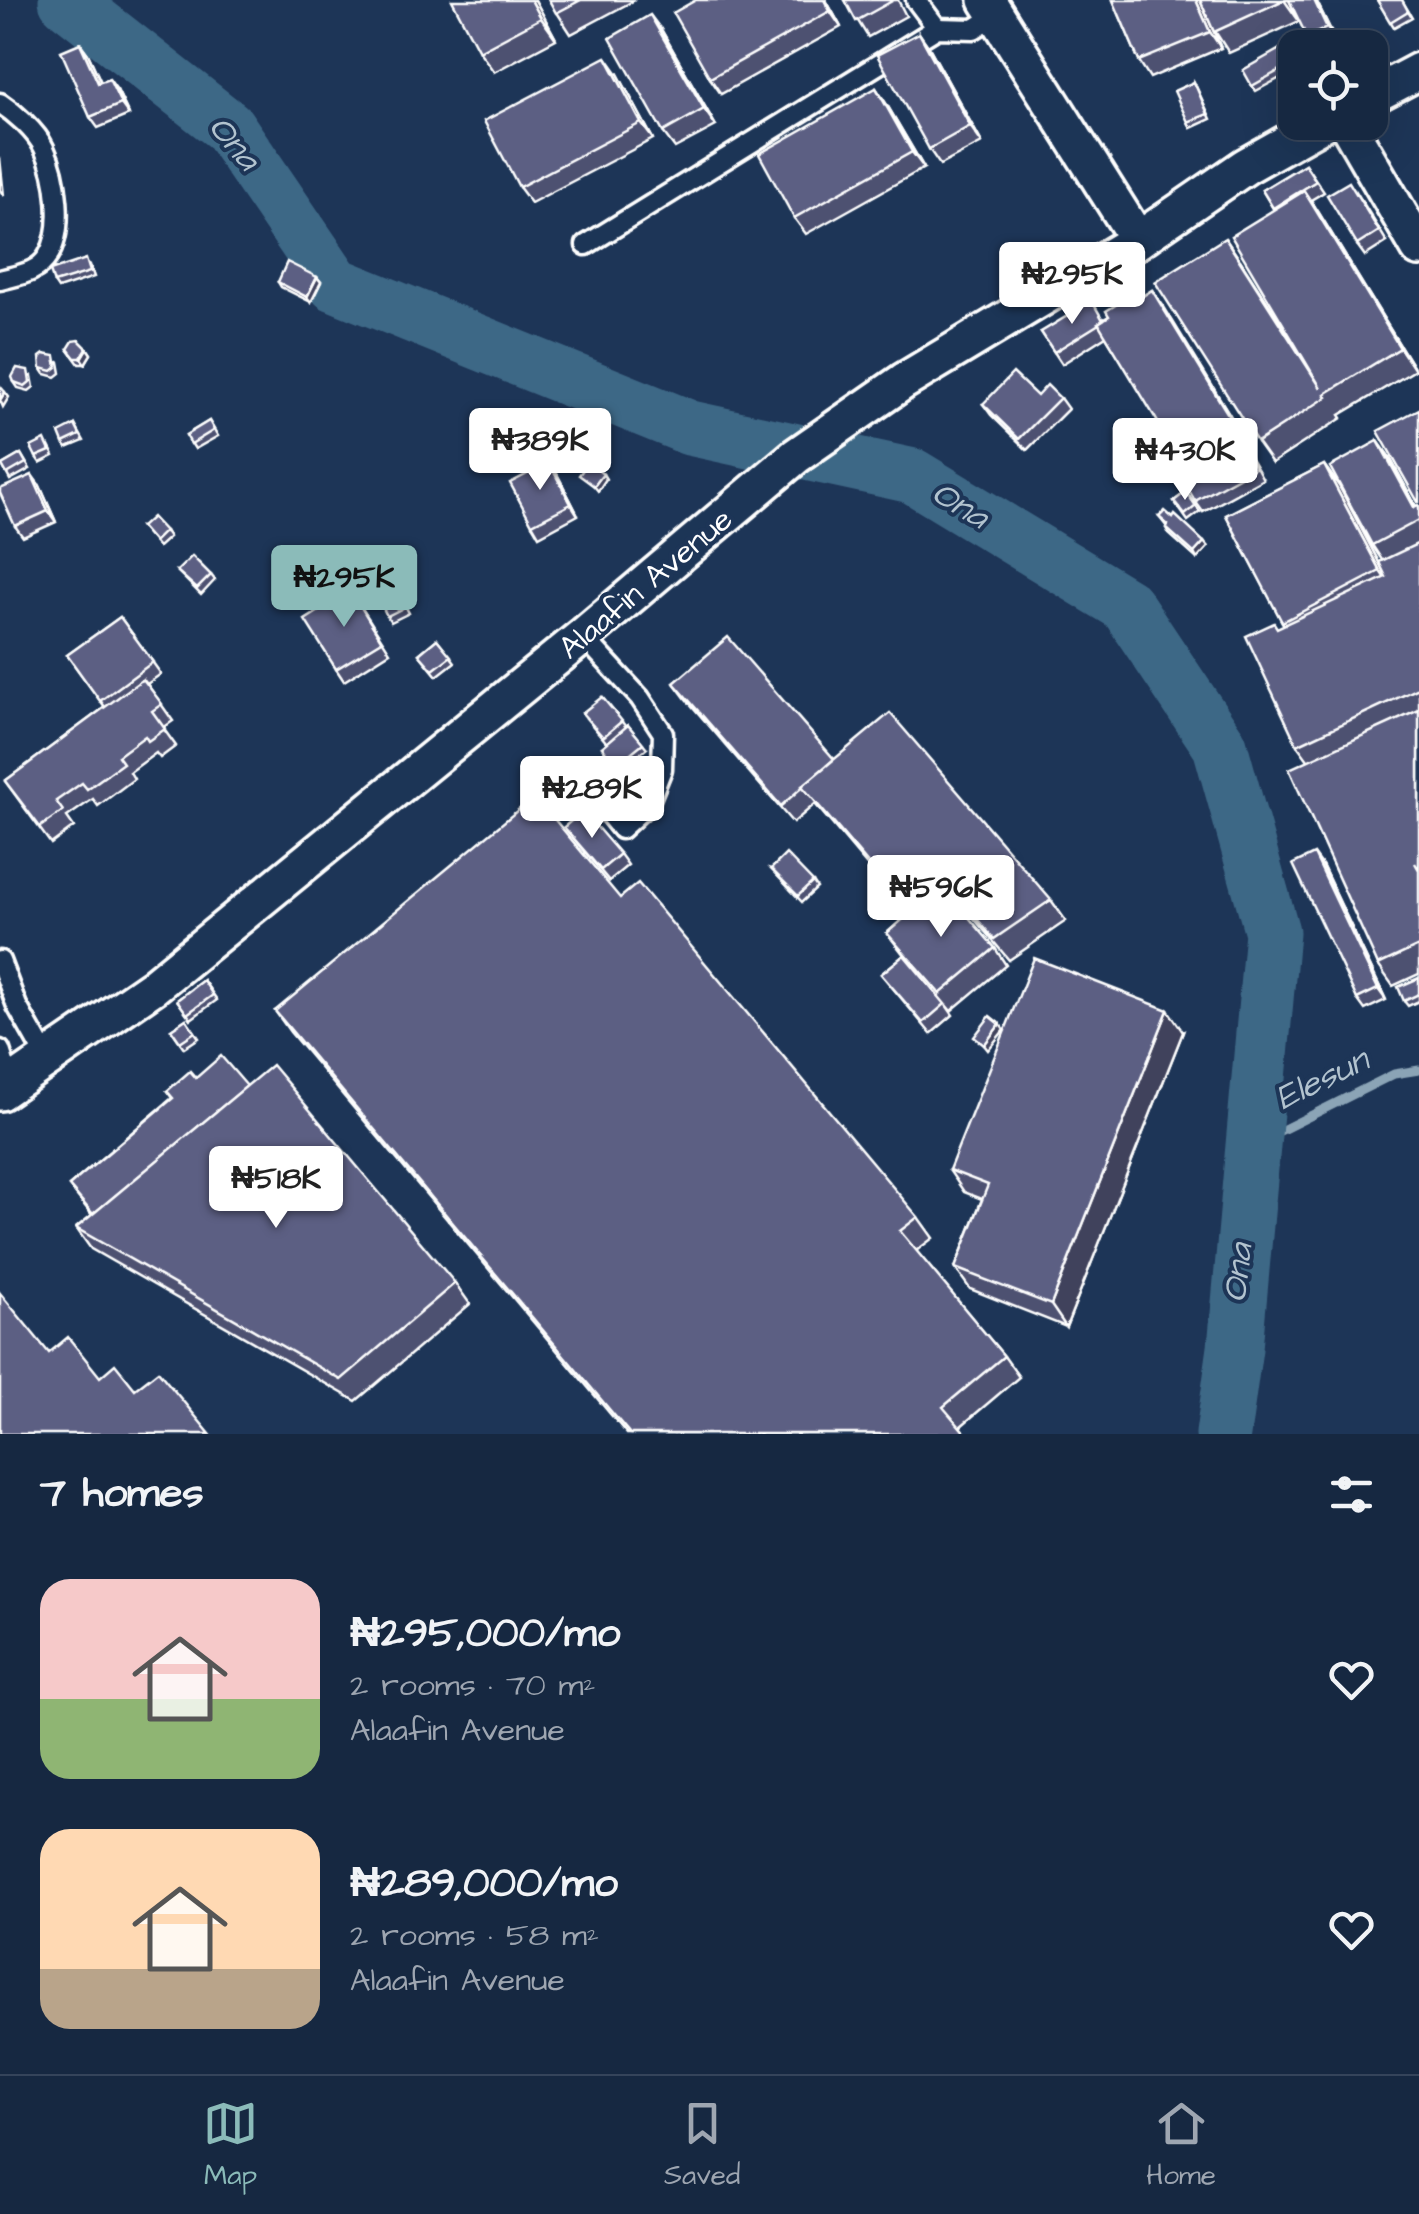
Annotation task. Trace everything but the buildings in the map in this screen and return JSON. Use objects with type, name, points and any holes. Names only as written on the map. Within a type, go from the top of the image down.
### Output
[{"type":"street","points":[[991,8],[1138,240]]},
{"type":"street","points":[[1388,87],[1419,70]]},
{"type":"street","name":"Alaafin Avenue","points":[[5,1089],[154,986],[583,636],[796,456],[904,380],[1138,240],[1246,166],[1292,140]]},
{"type":"street","points":[[1356,140],[1419,248]]},
{"type":"lane","points":[[916,0],[936,28]]},
{"type":"lane","points":[[586,245],[936,28],[974,29],[991,8]]},
{"type":"lane","points":[[0,103],[44,145],[57,188],[57,223],[49,255],[33,271],[0,280]]},
{"type":"lane","points":[[583,636],[640,698],[663,733],[662,769],[648,804],[621,828],[604,808]]},
{"type":"lane","points":[[0,961],[17,1006],[48,1061]]},
{"type":"lane","points":[[0,1050],[5,1089]]},
{"type":"waterway","name":"Ona","points":[[66,0],[228,127],[335,284],[690,428],[913,476],[1126,605],[1220,746],[1272,932],[1235,1348],[1223,1434]]},
{"type":"waterway","name":"Elesun","points":[[1252,1145],[1394,1074],[1419,1070]]}]
